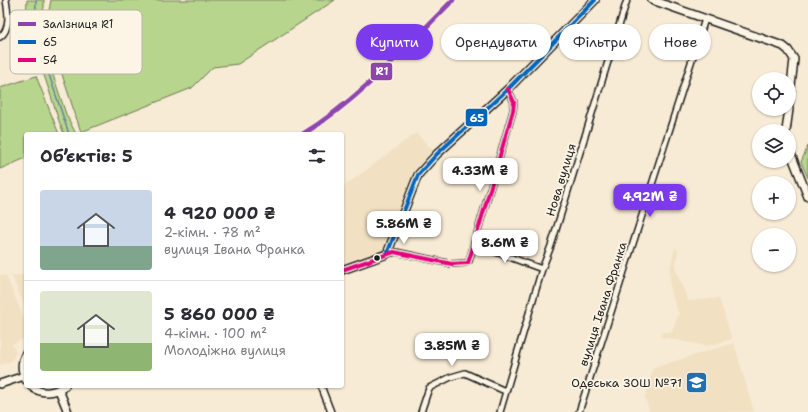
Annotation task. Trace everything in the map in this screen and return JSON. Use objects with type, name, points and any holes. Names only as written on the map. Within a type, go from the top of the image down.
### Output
[{"type":"street","points":[[0,37],[4,33],[7,24],[6,0]]},
{"type":"street","points":[[387,254],[418,175],[437,154],[508,89],[595,0]]},
{"type":"street","name":"Нова вулиця","points":[[500,412],[542,269],[627,0]]},
{"type":"street","points":[[652,0],[783,46],[788,50],[794,59],[793,72]]},
{"type":"street","name":"вулиця Івана Франка","points":[[579,412],[705,19]]},
{"type":"street","points":[[344,269],[396,252],[452,264],[464,264],[468,261],[513,111],[514,102],[508,89]]},
{"type":"street","points":[[796,168],[808,197]]},
{"type":"street","points":[[474,244],[542,269]]},
{"type":"street","points":[[24,357],[22,367],[24,374]]},
{"type":"street","points":[[421,412],[429,388],[460,373],[470,375],[505,391]]},
{"type":"street","points":[[0,384],[24,378]]},
{"type":"street","points":[[35,388],[42,392],[50,392],[62,388],[68,412]]},
{"type":"street","points":[[322,388],[331,412]]},
{"type":"shaded area","points":[[416,133],[434,151],[412,173],[416,177],[389,242],[384,250],[344,263],[344,187]]},
{"type":"shaded area","points":[[675,248],[678,250],[675,268],[688,301],[719,298],[732,339],[707,346],[661,337],[662,332],[672,332],[679,314],[672,296],[670,282],[670,269]]},
{"type":"shaded area","points":[[0,275],[6,276],[24,318],[24,339],[12,344],[16,353],[11,361],[0,365]]},
{"type":"shaded area","points":[[12,275],[24,275],[24,306]]},
{"type":"shaded area","name":"Одеська ЗОШ №71","points":[[734,343],[754,412],[650,412],[645,398],[653,368]]},
{"type":"green space","points":[[27,0],[44,0],[43,10],[27,10]]},
{"type":"green space","points":[[51,0],[335,0],[238,64],[213,67],[192,88],[81,132],[62,74],[142,74],[142,10],[49,10]]},
{"type":"green space","points":[[43,74],[53,74],[66,114],[75,132],[63,132]]},
{"type":"green space","points":[[36,76],[58,132],[24,132],[24,159],[0,169],[0,88]]},
{"type":"green space","points":[[808,146],[808,178],[801,162]]},
{"type":"waterway","points":[[36,0],[36,10]]},
{"type":"waterway","points":[[49,74],[68,132]]},
{"type":"rail line","name":"R1","points":[[306,132],[344,105],[382,72],[453,0]]},
{"type":"transit line","name":"65","points":[[387,254],[418,175],[437,154],[508,89],[595,0]]},
{"type":"transit line","name":"54","points":[[344,269],[394,252],[452,264],[468,263],[513,111],[514,102],[508,89]]},
{"type":"place","name":"Одеська ЗОШ №71","points":[[697,383]]}]
